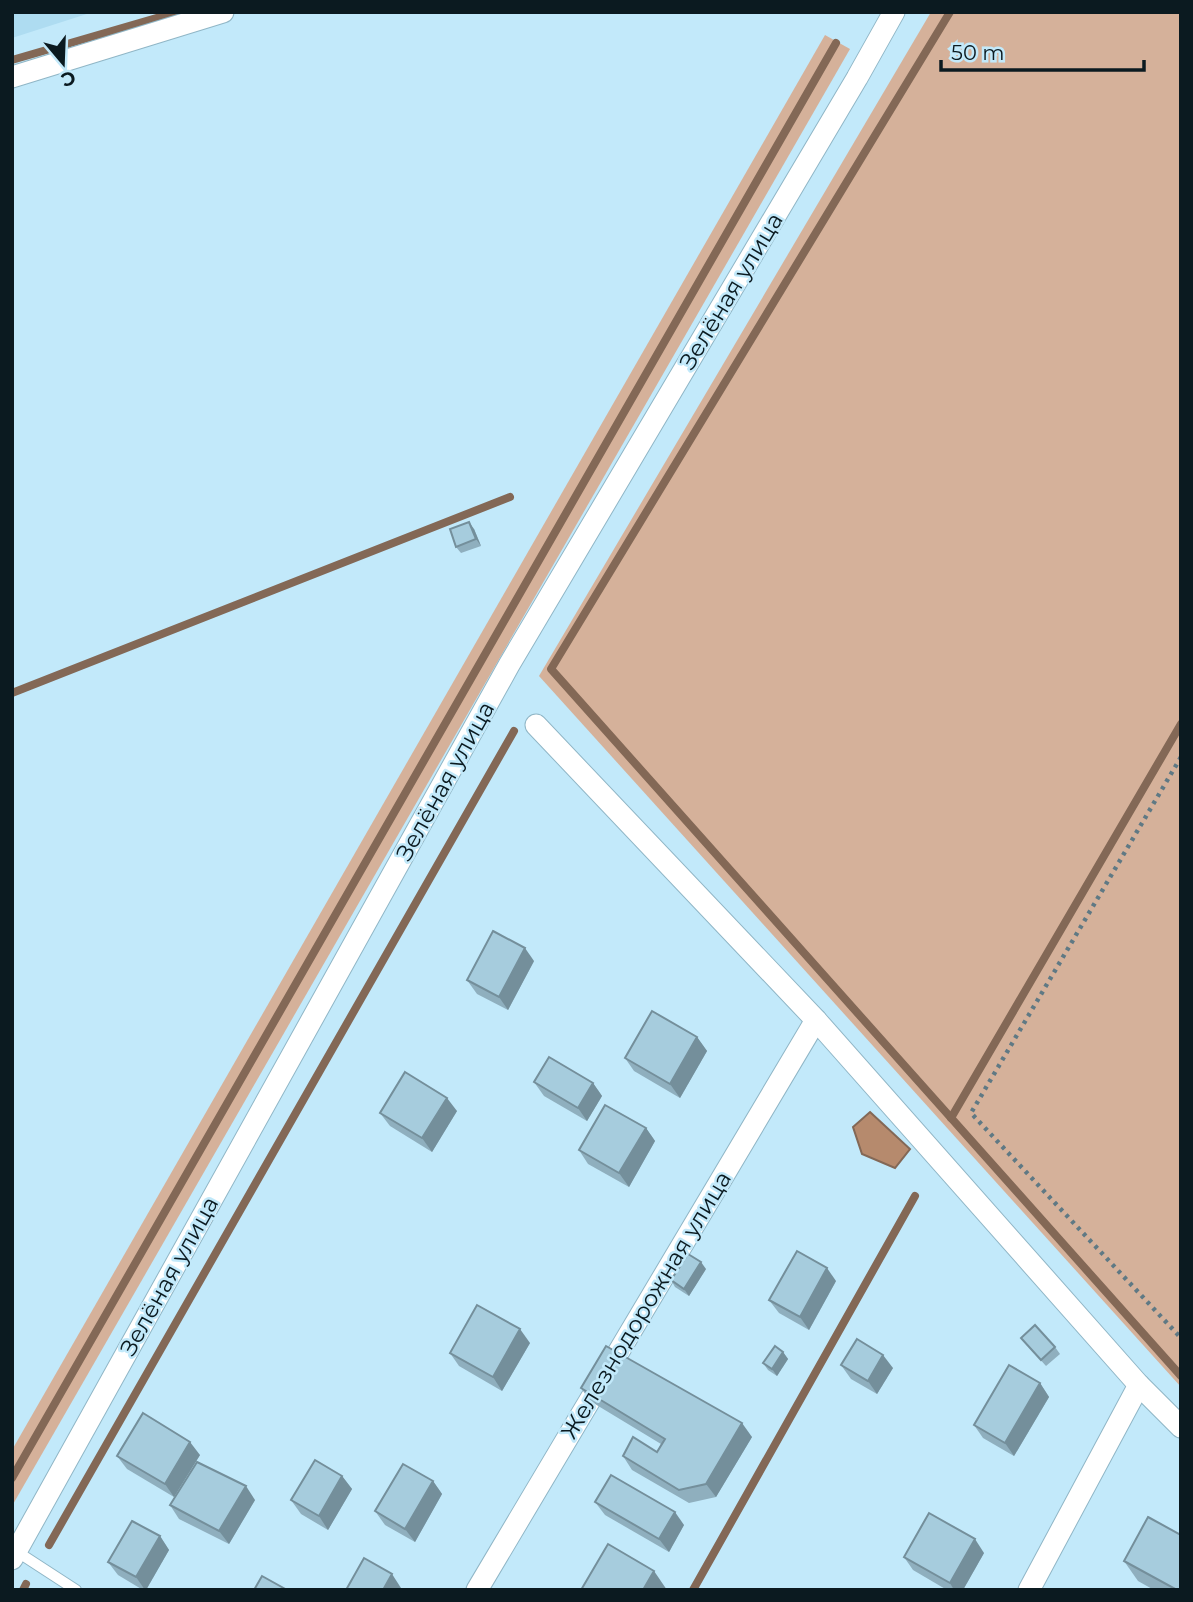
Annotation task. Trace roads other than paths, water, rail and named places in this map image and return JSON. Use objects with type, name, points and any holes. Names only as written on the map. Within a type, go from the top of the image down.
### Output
[{"type":"street","name":"Зелёная улица","points":[[14,1555],[509,665],[894,12]]},
{"type":"street","points":[[12,77],[217,13]]},
{"type":"street","points":[[536,725],[816,1020],[1139,1385],[1181,1427]]},
{"type":"street","name":"Железнодорожная улица","points":[[477,1590],[816,1020]]},
{"type":"street","points":[[1029,1590],[1139,1385]]},
{"type":"lane","points":[[14,1555],[76,1590]]},
{"type":"waterway","points":[[12,60],[177,12]]},
{"type":"waterway","points":[[950,12],[551,669],[1181,1376]]},
{"type":"waterway","points":[[12,1478],[836,43]]},
{"type":"waterway","points":[[12,693],[510,497]]},
{"type":"waterway","points":[[951,1118],[1181,724]]},
{"type":"waterway","points":[[49,1545],[514,731]]},
{"type":"waterway","points":[[693,1590],[915,1196]]},
{"type":"waterway","points":[[23,1590],[26,1584]]}]
